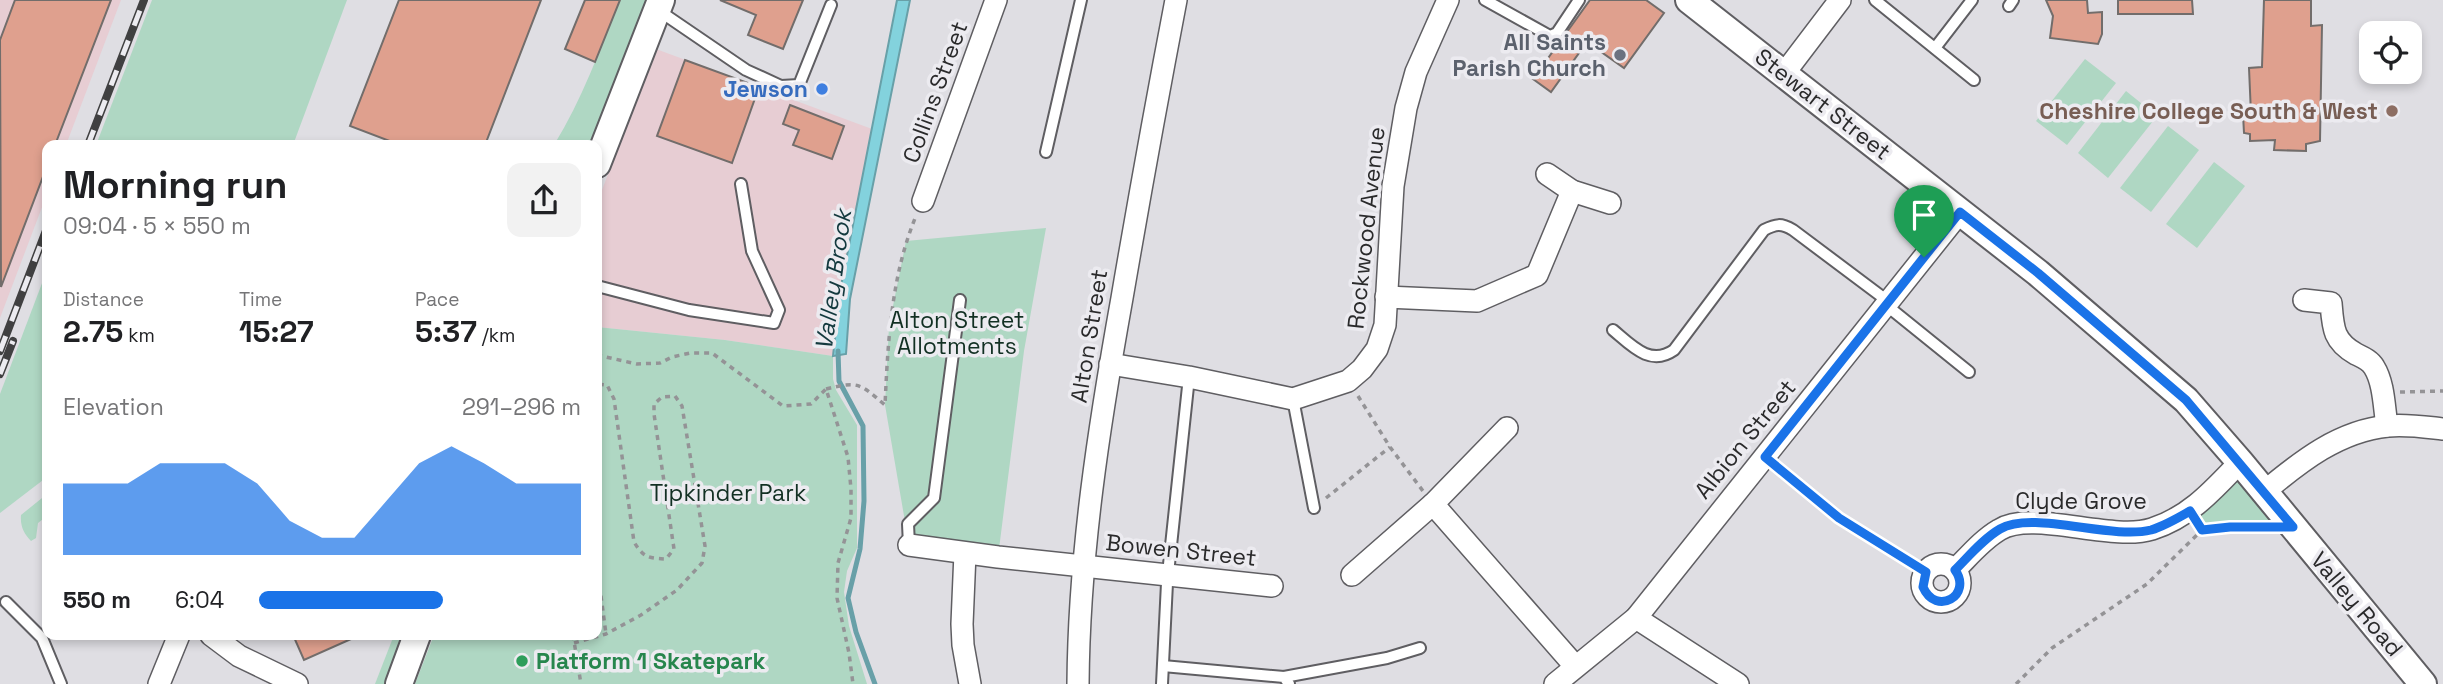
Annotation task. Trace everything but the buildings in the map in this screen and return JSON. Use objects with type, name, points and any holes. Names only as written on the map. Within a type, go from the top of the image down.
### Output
[{"type":"street","name":"Collins Street","points":[[923,201],[996,0]]},
{"type":"street","name":"Alton Street","points":[[1077,684],[1090,502],[1110,364],[1176,0]]},
{"type":"street","name":"Rockwood Avenue","points":[[1293,400],[1348,381],[1362,369],[1377,349],[1385,325],[1393,186],[1406,108],[1416,72],[1448,0]]},
{"type":"street","name":"Stewart Street","points":[[1689,0],[2038,273],[2165,381],[2186,400],[2264,492]]},
{"type":"street","points":[[1783,75],[1840,0]]},
{"type":"street","points":[[602,151],[659,5]]},
{"type":"street","points":[[1547,174],[1572,191],[1610,203]]},
{"type":"street","points":[[1386,296],[1477,301],[1538,275],[1572,191]]},
{"type":"street","name":"Albion Street","points":[[1555,684],[1636,618],[1960,212]]},
{"type":"street","points":[[2304,300],[2331,303],[2337,339],[2345,348],[2370,362],[2375,368],[2387,426]]},
{"type":"street","points":[[1110,364],[1189,377],[1293,400]]},
{"type":"street","points":[[2264,492],[2302,460],[2334,442],[2387,426],[2443,429]]},
{"type":"street","points":[[1352,575],[1433,504],[1507,428]]},
{"type":"street","name":"Clyde Grove","points":[[1955,570],[2001,528],[2021,523],[2122,532],[2150,530],[2190,511],[2240,462]]},
{"type":"street","name":"Valley Road","points":[[2264,492],[2423,684]]},
{"type":"street","points":[[1433,504],[1575,666]]},
{"type":"street","name":"Bowen Street","points":[[909,545],[1272,586]]},
{"type":"street","points":[[965,553],[962,635],[970,684]]},
{"type":"street","points":[[1938,564],[1945,564],[1955,570],[1959,574],[1960,587],[1955,596],[1944,602],[1925,593],[1923,580],[1926,572],[1938,564]]},
{"type":"street","points":[[1636,618],[1738,684]]},
{"type":"street","points":[[159,684],[176,640]]},
{"type":"street","points":[[218,640],[239,656],[297,684]]},
{"type":"street","points":[[399,684],[415,640]]},
{"type":"lane","points":[[1046,152],[1081,0]]},
{"type":"lane","points":[[1485,0],[1550,36],[1557,33],[1579,0]]},
{"type":"lane","points":[[1875,0],[1974,80]]},
{"type":"lane","points":[[1935,48],[1972,0]]},
{"type":"lane","points":[[659,5],[746,70],[781,86],[799,85],[831,5]]},
{"type":"lane","points":[[602,287],[689,310],[774,323],[779,310],[752,251],[741,184]]},
{"type":"lane","points":[[1613,330],[1642,354],[1661,357],[1667,355],[1674,350],[1765,230],[1775,224],[1784,225],[1887,304],[1969,372]]},
{"type":"lane","points":[[909,545],[908,524],[934,498],[960,300]]},
{"type":"lane","points":[[1162,684],[1168,575],[1189,377]]},
{"type":"lane","points":[[1293,400],[1314,508]]},
{"type":"lane","points":[[6,602],[42,638]]},
{"type":"lane","points":[[43,640],[61,684]]},
{"type":"lane","points":[[1163,666],[1287,681],[1420,648]]},
{"type":"path","points":[[602,356],[637,364],[660,363],[672,357],[712,353],[783,406],[811,404],[828,388],[848,383],[863,386],[885,405],[889,326],[906,241],[923,201]]},
{"type":"path","points":[[1348,381],[1390,447],[1433,504]]},
{"type":"path","points":[[602,384],[607,385],[614,399],[634,542],[642,555],[667,559],[674,549],[654,414],[654,404],[662,397],[675,396],[682,406],[705,546],[702,563],[677,590],[642,615],[602,635]]},
{"type":"path","points":[[828,388],[848,457],[851,489],[851,518],[838,563],[837,598],[853,684]]},
{"type":"path","points":[[2382,394],[2443,391]]},
{"type":"path","points":[[1314,508],[1390,447]]},
{"type":"path","points":[[1765,457],[1839,518],[1926,572]]},
{"type":"path","points":[[2190,511],[2202,530]]},
{"type":"path","points":[[2016,684],[2052,648],[2147,584],[2202,530],[2293,527]]},
{"type":"path","points":[[602,604],[606,634]]},
{"type":"path","points":[[574,640],[581,684]]},
{"type":"path","points":[[575,643],[585,640]]},
{"type":"shaded area","points":[[0,0],[121,0],[68,140],[42,140],[42,207],[0,318]]},
{"type":"shaded area","points":[[656,49],[872,129],[840,291],[833,356],[725,340],[602,328],[602,190]]},
{"type":"green space","points":[[152,0],[347,0],[295,140],[98,140]]},
{"type":"green space","points":[[620,0],[650,0],[596,140],[557,140],[582,92]]},
{"type":"green space","points":[[2085,59],[2116,83],[2067,145],[2036,121]]},
{"type":"green space","points":[[2126,91],[2157,116],[2108,178],[2078,153]]},
{"type":"green space","points":[[2168,126],[2199,150],[2151,212],[2120,188]]},
{"type":"green space","points":[[2214,162],[2245,186],[2197,248],[2166,224]]},
{"type":"green space","name":"Alton Street Allotments","points":[[1046,228],[1024,351],[998,557],[909,545],[885,405],[889,326],[906,241]]},
{"type":"green space","points":[[42,283],[42,481],[0,513],[0,394]]},
{"type":"green space","name":"Tipkinder Park","points":[[602,328],[725,340],[833,356],[836,390],[857,425],[857,548],[847,571],[844,592],[849,626],[867,684],[415,684],[432,640],[602,640]]},
{"type":"green space","points":[[2236,466],[2284,527],[2202,530],[2190,511]]},
{"type":"green space","points":[[42,498],[42,520],[38,523],[36,538],[31,541],[23,530],[21,515]]},
{"type":"green space","points":[[392,640],[408,640],[391,684],[375,684]]},
{"type":"water","points":[[897,0],[910,0],[850,299],[846,354],[833,356],[840,291]]},
{"type":"waterway","name":"Valley Brook","points":[[838,351],[839,381],[863,426],[864,501],[860,549],[848,598],[856,632],[875,684]]},
{"type":"railway","points":[[90,140],[144,0]]},
{"type":"railway","points":[[0,351],[42,241]]},
{"type":"railway","points":[[0,374],[13,341]]},
{"type":"place","name":"All Saints Parish Church","points":[[1620,55]]},
{"type":"place","name":"Jewson","points":[[822,89]]},
{"type":"place","name":"Cheshire College South & West","points":[[2392,111]]},
{"type":"place","name":"Platform 1 Skatepark","points":[[522,661]]},
{"type":"route","points":[[1960,212],[2038,273],[2186,400],[2293,527],[2202,530],[2190,511],[2150,530],[2122,532],[2021,523],[2001,528],[1955,570],[1959,574],[1960,587],[1951,600],[1944,602],[1930,598],[1923,587],[1923,576],[1926,572],[1839,518],[1765,457],[1924,257],[1960,212]]}]
